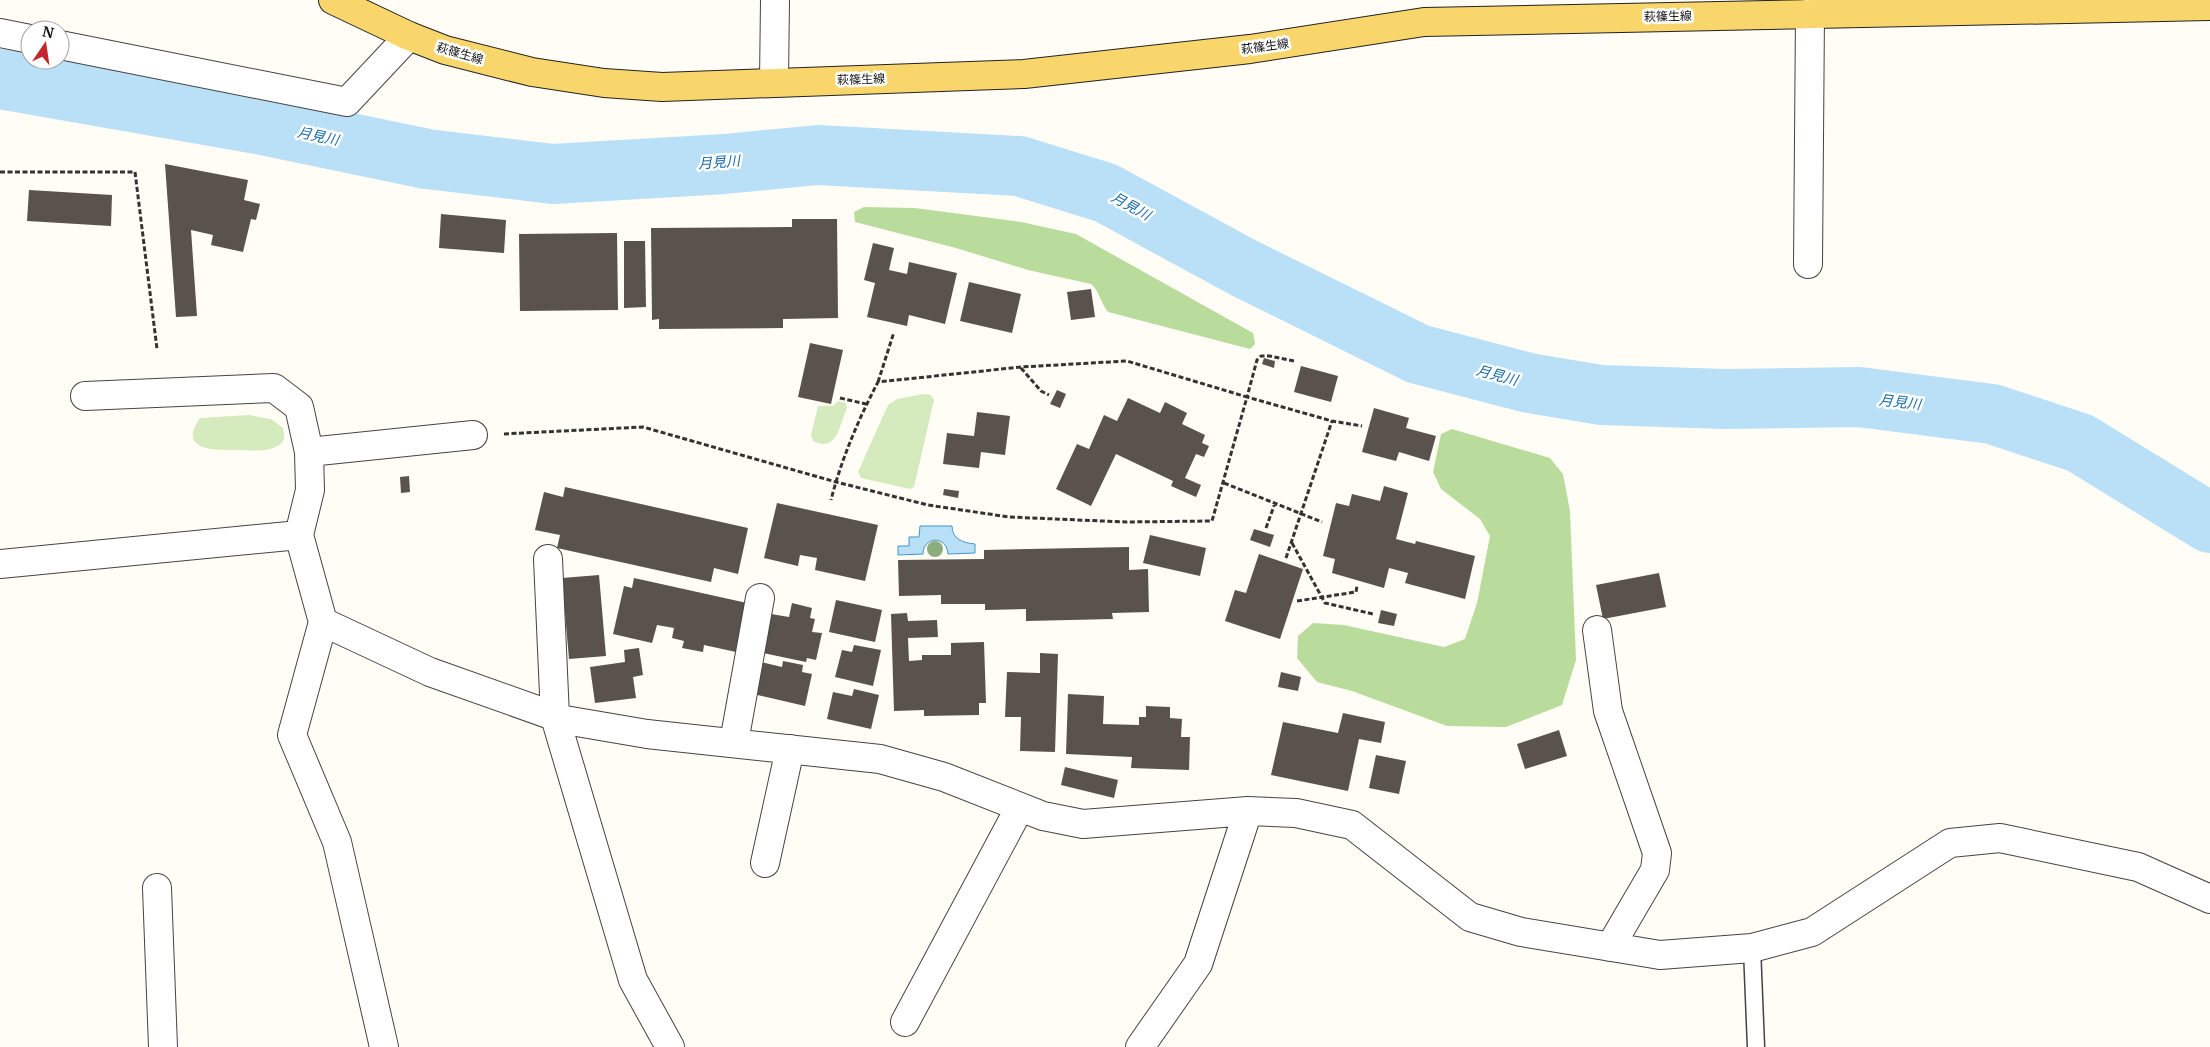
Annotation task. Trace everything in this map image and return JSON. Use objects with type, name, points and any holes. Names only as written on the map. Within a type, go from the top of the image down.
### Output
[{"type":"main road","name":"萩篠生線","points":[[333,0],[409,36],[446,50],[532,72],[604,83],[662,87],[774,81],[1024,74],[1250,49],[1424,22],[1810,13],[2071,4],[2210,6]]},
{"type":"street","points":[[774,81],[775,0]]},
{"type":"street","points":[[1808,264],[1810,13]]},
{"type":"street","points":[[0,32],[20,37]]},
{"type":"street","points":[[70,47],[347,102],[409,36]]},
{"type":"street","points":[[85,396],[274,388],[299,407],[309,452],[310,490],[299,535],[323,622],[292,735],[337,842],[384,1047]]},
{"type":"street","points":[[309,452],[473,435]]},
{"type":"street","points":[[0,564],[299,535]]},
{"type":"street","points":[[548,559],[555,717],[633,980],[670,1047]]},
{"type":"street","points":[[734,742],[760,598]]},
{"type":"street","points":[[323,622],[430,672],[555,717],[648,734],[880,759],[944,777],[1043,816],[1083,824],[1248,811],[1296,813],[1352,825],[1470,916],[1521,932],[1660,955],[1752,948],[1812,932],[1950,843],[1958,842],[2000,838],[2138,867],[2210,900]]},
{"type":"street","points":[[1597,630],[1608,711],[1657,853],[1655,870],[1610,947]]},
{"type":"street","points":[[765,863],[790,749]]},
{"type":"street","points":[[905,1022],[1020,807]]},
{"type":"street","points":[[1140,1047],[1198,964],[1248,811]]},
{"type":"street","points":[[157,888],[163,1047]]},
{"type":"lane","points":[[1752,948],[1756,1047]]},
{"type":"path","points":[[0,172],[135,172],[157,348]]},
{"type":"path","points":[[831,500],[866,404],[878,382],[894,332]]},
{"type":"path","points":[[473,435],[643,427],[836,482],[928,505],[1009,517],[1126,522],[1212,520],[1224,483],[1257,360],[1261,356],[1270,356],[1294,361]]},
{"type":"path","points":[[878,382],[1021,367],[1127,360],[1247,398],[1362,426]]},
{"type":"path","points":[[1021,367],[1041,391],[1049,395]]},
{"type":"path","points":[[840,398],[866,404]]},
{"type":"path","points":[[1286,558],[1302,515],[1332,420]]},
{"type":"path","points":[[1224,483],[1322,522]]},
{"type":"path","points":[[1266,528],[1275,503]]},
{"type":"path","points":[[1292,542],[1325,604],[1374,614]]},
{"type":"path","points":[[1298,600],[1356,592],[1357,586]]},
{"type":"green space","points":[[864,207],[915,208],[1021,222],[1076,234],[1253,333],[1255,344],[1250,349],[1108,312],[1091,284],[1028,270],[956,248],[855,222],[854,212]]},
{"type":"green space","points":[[924,394],[931,395],[934,400],[914,487],[910,489],[861,478],[858,472],[888,405],[897,399]]},
{"type":"green space","points":[[838,401],[846,403],[847,408],[836,436],[827,443],[821,444],[813,441],[811,435],[818,406],[833,406]]},
{"type":"green space","points":[[249,415],[271,419],[283,428],[283,442],[275,448],[264,450],[219,450],[210,449],[196,443],[193,437],[194,429],[200,418]]},
{"type":"green space","points":[[1452,429],[1550,458],[1563,474],[1570,511],[1576,660],[1562,705],[1506,727],[1447,726],[1352,691],[1317,682],[1297,658],[1298,636],[1313,623],[1344,625],[1444,647],[1465,639],[1477,603],[1490,536],[1480,519],[1441,489],[1433,472],[1441,434]]},
{"type":"water","points":[[920,526],[952,526],[956,537],[966,543],[975,544],[975,553],[948,554],[944,543],[935,540],[927,544],[923,554],[898,555],[898,546],[909,546],[909,537],[919,537]]},
{"type":"building","points":[[165,164],[248,180],[244,200],[260,204],[256,220],[251,219],[243,252],[211,245],[213,235],[191,230],[197,316],[176,317]]},
{"type":"building","points":[[29,190],[112,195],[111,226],[27,221]]},
{"type":"building","points":[[441,214],[506,220],[504,253],[439,248]]},
{"type":"building","points":[[792,219],[837,219],[838,318],[783,319],[783,328],[659,329],[659,319],[652,320],[651,228],[792,227]]},
{"type":"building","points":[[617,233],[618,310],[520,311],[519,234]]},
{"type":"building","points":[[624,241],[645,241],[646,307],[624,308]]},
{"type":"building","points":[[873,243],[894,248],[889,270],[907,274],[909,262],[957,273],[945,324],[909,315],[907,326],[867,317],[875,283],[864,280]]},
{"type":"building","points":[[969,282],[1021,294],[1012,333],[960,321]]},
{"type":"building","points":[[1091,289],[1095,317],[1071,320],[1067,292]]},
{"type":"building","points":[[810,343],[843,350],[831,404],[798,397]]},
{"type":"building","points":[[1264,358],[1275,361],[1274,368],[1262,364]]},
{"type":"building","points":[[1301,366],[1338,376],[1331,402],[1294,392]]},
{"type":"building","points":[[1057,390],[1066,394],[1060,408],[1050,404]]},
{"type":"building","points":[[1128,398],[1160,413],[1165,402],[1187,413],[1182,424],[1205,435],[1202,443],[1209,446],[1204,457],[1196,454],[1185,478],[1201,485],[1196,497],[1171,486],[1173,481],[1116,454],[1091,506],[1056,489],[1077,444],[1089,449],[1104,415],[1117,421]]},
{"type":"building","points":[[1374,408],[1409,418],[1406,428],[1436,436],[1429,461],[1399,452],[1396,461],[1362,452]]},
{"type":"building","points":[[977,412],[1010,416],[1005,455],[981,452],[979,468],[943,464],[947,433],[974,436]]},
{"type":"building","points":[[409,476],[410,492],[401,493],[400,477]]},
{"type":"building","points":[[1384,486],[1408,493],[1396,539],[1415,544],[1416,541],[1475,556],[1465,599],[1405,583],[1408,573],[1389,568],[1384,588],[1332,573],[1335,559],[1323,556],[1336,503],[1349,506],[1352,494],[1380,501]]},
{"type":"building","points":[[565,487],[748,528],[738,574],[714,568],[711,582],[557,548],[560,535],[535,530],[544,492],[563,497]]},
{"type":"building","points":[[944,489],[959,491],[958,498],[943,495]]},
{"type":"building","points":[[777,503],[878,525],[865,581],[815,570],[817,558],[800,555],[798,566],[764,558]]},
{"type":"building","points":[[1254,529],[1274,535],[1270,547],[1250,540]]},
{"type":"building","points":[[1150,535],[1206,548],[1200,576],[1143,563]]},
{"type":"building","points":[[1129,547],[1129,570],[1148,569],[1149,612],[1112,613],[1113,619],[1026,621],[1026,609],[985,610],[985,604],[941,604],[941,595],[899,596],[898,560],[984,559],[984,550]]},
{"type":"building","points":[[1259,554],[1303,569],[1280,639],[1225,621],[1235,590],[1246,593]]},
{"type":"building","points":[[1659,573],[1666,607],[1603,619],[1596,585]]},
{"type":"building","points":[[599,575],[606,656],[569,659],[562,578]]},
{"type":"building","points":[[634,578],[747,603],[736,652],[704,645],[703,652],[682,648],[684,641],[672,638],[674,628],[657,625],[652,643],[613,634],[624,586],[632,588]]},
{"type":"building","points":[[836,600],[882,610],[875,642],[829,632]]},
{"type":"building","points":[[792,603],[812,608],[810,618],[815,619],[812,632],[822,633],[816,660],[807,658],[806,662],[763,653],[771,614],[789,617]]},
{"type":"building","points":[[1381,610],[1397,614],[1394,626],[1378,623]]},
{"type":"building","points":[[907,613],[908,621],[937,620],[938,637],[908,638],[909,661],[922,660],[922,655],[951,655],[951,643],[984,642],[986,703],[979,703],[979,715],[924,716],[924,710],[894,711],[891,614]]},
{"type":"building","points":[[854,645],[881,650],[873,686],[835,677],[842,650],[852,652]]},
{"type":"building","points":[[639,648],[643,675],[633,677],[636,698],[595,703],[590,667],[625,662],[624,650]]},
{"type":"building","points":[[1040,653],[1058,654],[1055,752],[1020,751],[1021,717],[1005,717],[1007,672],[1040,673]]},
{"type":"building","points":[[783,661],[803,665],[802,672],[812,674],[805,706],[753,694],[761,662],[782,667]]},
{"type":"building","points":[[1281,672],[1301,677],[1298,691],[1278,687]]},
{"type":"building","points":[[854,689],[879,695],[871,729],[827,719],[833,692],[852,696]]},
{"type":"building","points":[[1068,694],[1104,696],[1103,724],[1139,725],[1139,717],[1146,717],[1146,706],[1170,707],[1170,718],[1182,719],[1181,737],[1190,737],[1189,770],[1131,768],[1132,757],[1066,754]]},
{"type":"building","points":[[1343,713],[1385,722],[1381,743],[1359,739],[1348,791],[1271,775],[1283,722],[1338,733]]},
{"type":"building","points":[[1559,730],[1567,756],[1525,769],[1517,744]]},
{"type":"building","points":[[1376,755],[1406,761],[1399,794],[1369,788]]},
{"type":"building","points":[[1065,767],[1118,780],[1114,798],[1061,785]]},
{"type":"waterway","name":"月見川","points":[[0,79],[263,125],[427,159],[553,174],[725,164],[818,155],[1019,166],[1106,193],[1244,268],[1418,354],[1529,383],[1601,395],[1725,399],[1859,397],[1992,414],[2080,443],[2210,523]]}]
